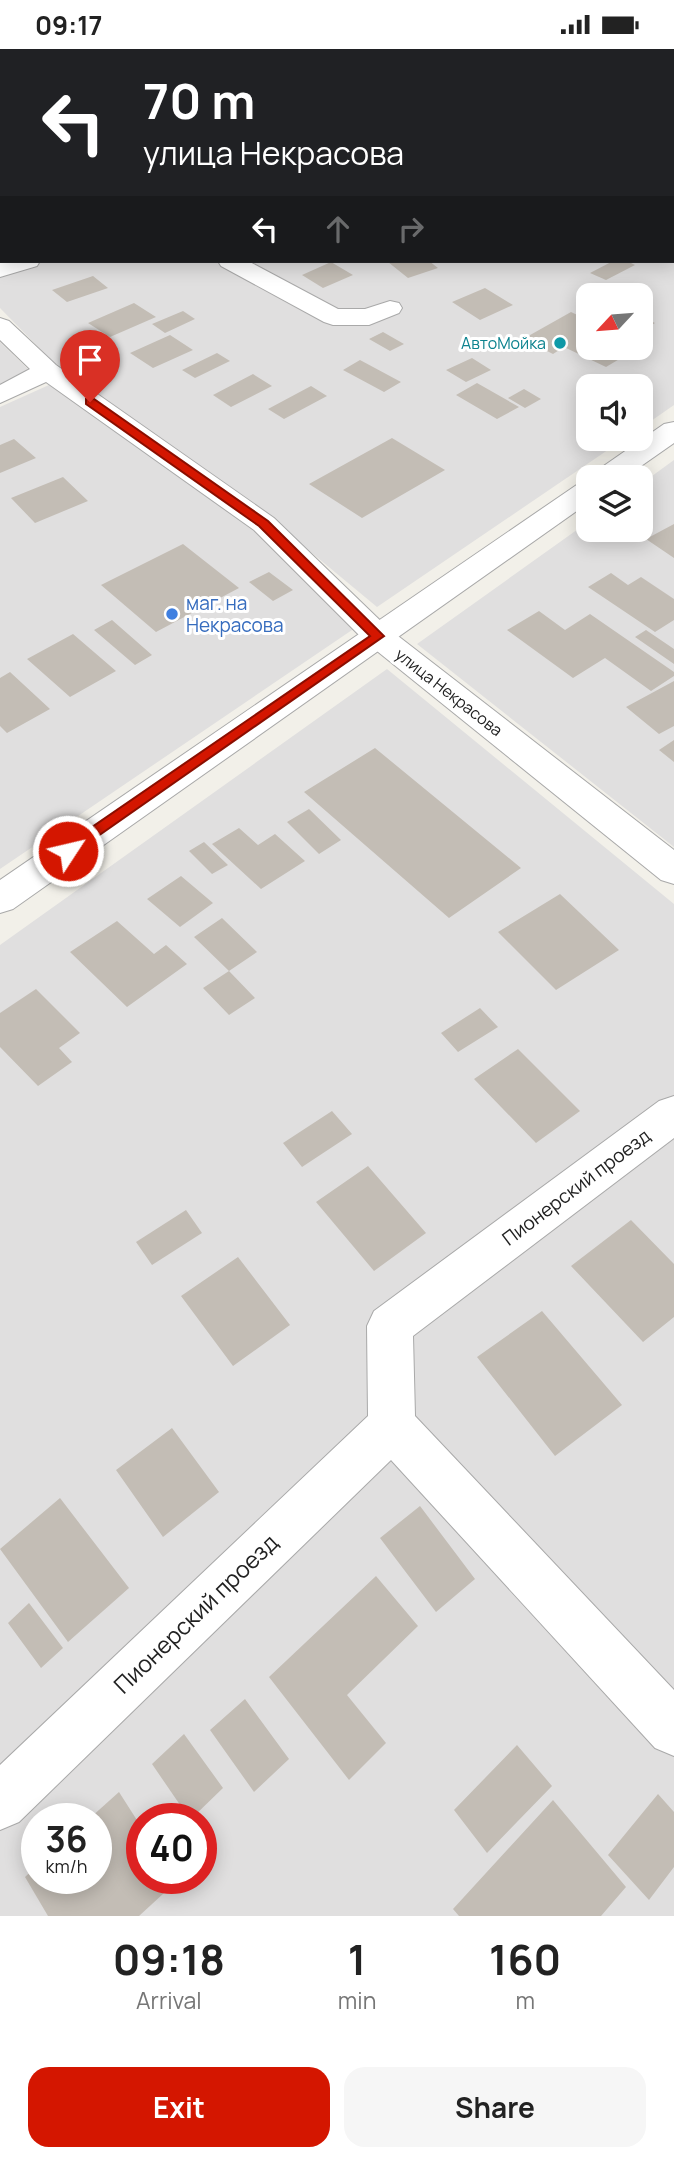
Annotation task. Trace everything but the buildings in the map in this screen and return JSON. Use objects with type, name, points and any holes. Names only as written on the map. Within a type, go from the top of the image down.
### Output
[{"type":"street","points":[[0,269],[21,263]]},
{"type":"street","points":[[234,263],[333,317],[369,317],[390,308]]},
{"type":"street","name":"улица Некрасова","points":[[0,326],[47,371],[264,524],[378,636],[674,870]]},
{"type":"street","points":[[0,395],[47,371]]},
{"type":"street","points":[[624,465],[674,430]]},
{"type":"street","points":[[0,899],[576,498]]},
{"type":"street","name":"Пионерский проезд","points":[[0,1803],[392,1426],[390,1326],[674,1114]]},
{"type":"street","points":[[392,1426],[674,1729]]},
{"type":"shaded area","points":[[0,263],[674,263],[674,405],[653,420],[653,374],[576,374],[576,451],[606,451],[586,465],[576,465],[576,472],[377,607],[271,519],[52,361],[0,308]]},
{"type":"shaded area","points":[[0,342],[31,372],[0,388]]},
{"type":"shaded area","points":[[49,385],[254,529],[355,628],[0,869],[0,407]]},
{"type":"shaded area","points":[[674,460],[674,847],[417,644],[576,531],[576,542],[653,542],[653,475]]},
{"type":"shaded area","points":[[387,669],[674,904],[674,1916],[0,1916],[0,945]]},
{"type":"place","name":"АвтоМойка","points":[[560,343]]},
{"type":"place","name":"маг. на Некрасова","points":[[172,614]]},
{"type":"route","points":[[68,851],[378,636],[264,524],[90,402]]}]
